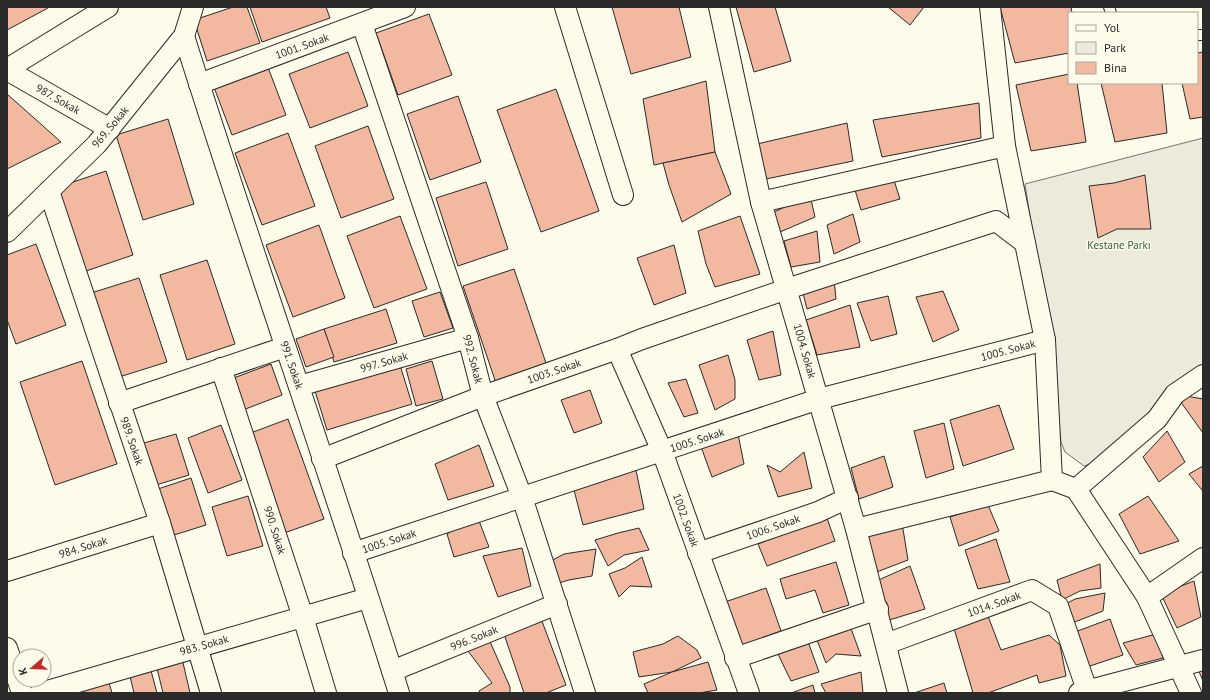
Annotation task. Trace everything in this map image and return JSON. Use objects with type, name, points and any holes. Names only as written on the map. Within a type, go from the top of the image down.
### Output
[{"type":"street","points":[[7,69],[108,7]]},
{"type":"street","name":"969. Sokak","points":[[7,232],[97,144],[110,129],[184,36],[193,7]]},
{"type":"street","name":"1001. Sokak","points":[[199,84],[405,7]]},
{"type":"street","points":[[565,7],[623,195]]},
{"type":"street","name":"1004. Sokak","points":[[719,7],[761,202],[788,289],[848,498],[878,610],[898,693]]},
{"type":"street","points":[[990,7],[1005,146],[1044,340],[1052,480]]},
{"type":"street","name":"992. Sokak","points":[[362,24],[468,338],[483,396],[522,497],[585,693]]},
{"type":"street","name":"991. Sokak","points":[[184,36],[399,693]]},
{"type":"street","name":"987. Sokak","points":[[7,69],[110,129]]},
{"type":"street","points":[[761,202],[1005,146]]},
{"type":"street","name":"989. Sokak","points":[[49,191],[160,523],[211,693]]},
{"type":"street","name":"1003. Sokak","points":[[322,460],[483,396],[642,339],[788,289],[996,221],[1025,243]]},
{"type":"street","name":"997. Sokak","points":[[299,386],[468,338]]},
{"type":"street","name":"1005. Sokak","points":[[354,553],[819,400],[1044,340]]},
{"type":"street","points":[[120,403],[285,347]]},
{"type":"street","name":"1002. Sokak","points":[[617,349],[662,451],[735,658],[749,693]]},
{"type":"street","name":"990. Sokak","points":[[221,368],[303,616],[326,693]]},
{"type":"street","points":[[1076,489],[1157,419],[1175,394],[1203,375]]},
{"type":"street","points":[[856,529],[1052,480],[1076,489],[1147,596],[1191,693]]},
{"type":"street","name":"1006. Sokak","points":[[698,553],[818,512],[848,498]]},
{"type":"street","name":"984. Sokak","points":[[7,571],[160,523]]},
{"type":"street","points":[[1147,596],[1203,558]]},
{"type":"street","name":"1014. Sokak","points":[[886,644],[1032,590],[1058,606],[1085,692]]},
{"type":"street","name":"983. Sokak","points":[[40,693],[368,598]]},
{"type":"street","name":"996. Sokak","points":[[392,671],[557,604]]},
{"type":"street","points":[[735,658],[878,610]]},
{"type":"street","points":[[7,648],[22,693]]},
{"type":"street","points":[[1085,692],[1203,660]]},
{"type":"green space","name":"Kestane Parkı","points":[[1203,138],[1203,371],[1095,462],[1084,466],[1065,452],[1061,442],[1053,364],[1025,184]]},
{"type":"building","points":[[7,7],[48,7],[48,8],[7,30]]},
{"type":"building","points":[[233,7],[247,7],[260,43],[207,61],[194,20]]},
{"type":"building","points":[[250,7],[326,7],[330,18],[262,42]]},
{"type":"building","points":[[612,7],[679,7],[691,57],[631,74]]},
{"type":"building","points":[[736,7],[775,7],[791,61],[754,72]]},
{"type":"building","points":[[888,7],[924,7],[910,25]]},
{"type":"building","points":[[1000,7],[1071,7],[1072,12],[1068,12],[1068,53],[1015,63]]},
{"type":"building","points":[[429,14],[452,75],[398,95],[376,33]]},
{"type":"building","points":[[348,52],[368,106],[310,128],[289,74]]},
{"type":"building","points":[[1203,52],[1203,117],[1190,119],[1182,84],[1198,84],[1198,53]]},
{"type":"building","points":[[266,62],[286,115],[232,135],[212,82]]},
{"type":"building","points":[[1068,74],[1068,84],[1077,84],[1086,142],[1031,151],[1016,85]]},
{"type":"building","points":[[706,81],[715,152],[654,165],[643,99]]},
{"type":"building","points":[[1101,84],[1162,84],[1167,133],[1115,142]]},
{"type":"building","points":[[556,89],[599,211],[541,232],[497,110]]},
{"type":"building","points":[[7,94],[61,142],[7,169]]},
{"type":"building","points":[[458,96],[481,162],[430,180],[407,114]]},
{"type":"building","points":[[979,103],[981,138],[882,157],[873,120]]},
{"type":"building","points":[[168,119],[194,204],[143,220],[116,135]]},
{"type":"building","points":[[847,123],[853,161],[766,179],[757,144]]},
{"type":"building","points":[[368,126],[394,199],[341,218],[315,146]]},
{"type":"building","points":[[288,133],[315,206],[262,225],[235,153]]},
{"type":"building","points":[[715,152],[731,194],[682,222],[663,163]]},
{"type":"building","points":[[106,171],[133,255],[86,271],[58,187]]},
{"type":"building","points":[[1145,175],[1151,229],[1117,229],[1098,238],[1089,186],[1114,183]]},
{"type":"building","points":[[893,177],[900,199],[861,210],[855,190]]},
{"type":"building","points":[[486,182],[508,249],[458,266],[436,198]]},
{"type":"building","points":[[810,195],[815,217],[780,232],[772,213]]},
{"type":"building","points":[[853,214],[860,242],[834,254],[827,225]]},
{"type":"building","points":[[400,216],[427,289],[374,308],[347,236]]},
{"type":"building","points":[[740,216],[760,274],[715,287],[706,264],[698,231]]},
{"type":"building","points":[[319,225],[345,298],[293,317],[266,245]]},
{"type":"building","points":[[817,231],[820,262],[791,267],[784,241]]},
{"type":"building","points":[[36,244],[66,325],[16,344],[7,320],[7,255]]},
{"type":"building","points":[[674,245],[686,293],[654,305],[637,258]]},
{"type":"building","points":[[207,260],[235,344],[187,360],[160,275]]},
{"type":"building","points":[[514,269],[547,366],[496,383],[463,286]]},
{"type":"building","points":[[139,278],[167,362],[119,377],[91,293]]},
{"type":"building","points":[[834,279],[836,299],[807,309],[802,289]]},
{"type":"building","points":[[943,291],[959,330],[933,342],[916,297]]},
{"type":"building","points":[[440,292],[453,328],[424,337],[412,301]]},
{"type":"building","points":[[888,296],[897,334],[871,341],[857,303]]},
{"type":"building","points":[[850,305],[860,347],[817,355],[806,320]]},
{"type":"building","points":[[386,309],[397,343],[334,362],[324,329]]},
{"type":"building","points":[[324,329],[334,357],[306,367],[296,339]]},
{"type":"building","points":[[773,331],[781,375],[759,380],[747,340]]},
{"type":"building","points":[[728,355],[735,380],[735,399],[715,410],[699,365]]},
{"type":"building","points":[[82,361],[117,464],[55,485],[20,382]]},
{"type":"building","points":[[432,361],[443,399],[416,406],[406,369]]},
{"type":"building","points":[[271,364],[282,395],[243,410],[231,379]]},
{"type":"building","points":[[400,365],[412,404],[327,430],[315,391]]},
{"type":"building","points":[[686,379],[698,413],[684,417],[668,383]]},
{"type":"building","points":[[590,390],[602,423],[574,433],[561,400]]},
{"type":"building","points":[[1175,394],[1203,399],[1203,433]]},
{"type":"building","points":[[999,405],[1014,449],[963,466],[950,420]]},
{"type":"building","points":[[288,419],[324,519],[284,533],[248,434]]},
{"type":"building","points":[[944,423],[954,469],[926,478],[914,431]]},
{"type":"building","points":[[221,425],[242,480],[208,493],[188,438]]},
{"type":"building","points":[[1167,431],[1185,462],[1159,482],[1143,457]]},
{"type":"building","points":[[176,434],[189,475],[156,485],[144,443]]},
{"type":"building","points":[[738,434],[744,464],[712,477],[700,444]]},
{"type":"building","points":[[479,445],[494,486],[448,500],[435,464]]},
{"type":"building","points":[[804,452],[812,488],[778,497],[767,465],[780,472]]},
{"type":"building","points":[[884,456],[893,487],[859,499],[851,468]]},
{"type":"building","points":[[1203,466],[1203,490],[1202,490],[1189,474]]},
{"type":"building","points":[[636,470],[644,509],[583,525],[574,490]]},
{"type":"building","points":[[191,478],[206,525],[174,535],[158,489]]},
{"type":"building","points":[[248,496],[263,546],[227,556],[212,507]]},
{"type":"building","points":[[1148,496],[1179,541],[1140,554],[1119,514]]},
{"type":"building","points":[[988,505],[999,531],[959,546],[950,517]]},
{"type":"building","points":[[476,513],[489,547],[454,557],[447,534]]},
{"type":"building","points":[[827,518],[835,541],[767,566],[758,544]]},
{"type":"building","points":[[902,523],[908,560],[874,573],[861,532]]},
{"type":"building","points":[[639,528],[649,550],[624,555],[608,566],[595,540]]},
{"type":"building","points":[[996,539],[1010,582],[978,589],[965,550]]},
{"type":"building","points":[[522,548],[531,586],[498,597],[483,556]]},
{"type":"building","points":[[596,549],[592,576],[559,583],[551,561],[564,554]]},
{"type":"building","points":[[642,557],[652,587],[630,586],[619,597],[609,574],[625,568]]},
{"type":"building","points":[[836,562],[849,605],[823,613],[815,590],[786,599],[780,579]]},
{"type":"building","points":[[1100,564],[1101,588],[1080,591],[1062,600],[1057,580]]},
{"type":"building","points":[[910,566],[925,609],[886,621],[874,582]]},
{"type":"building","points":[[1194,581],[1201,617],[1177,628],[1161,594]]},
{"type":"building","points":[[766,588],[781,631],[738,647],[722,603]]},
{"type":"building","points":[[1105,593],[1103,611],[1072,623],[1064,605],[1075,599]]},
{"type":"building","points":[[986,611],[1001,650],[1049,635],[1060,645],[1066,676],[1039,683],[1037,675],[988,693],[973,693],[953,625]]},
{"type":"building","points":[[540,616],[566,685],[546,693],[524,693],[503,631]]},
{"type":"building","points":[[1110,619],[1123,655],[1084,668],[1072,633]]},
{"type":"building","points":[[849,623],[861,656],[836,654],[826,663],[815,635]]},
{"type":"building","points":[[1156,634],[1163,658],[1136,665],[1123,643]]},
{"type":"building","points":[[678,636],[697,650],[701,658],[672,672],[639,677],[633,652],[663,644]]},
{"type":"building","points":[[488,637],[510,687],[510,693],[480,693],[479,691],[492,683],[465,647]]},
{"type":"building","points":[[807,639],[819,672],[791,681],[776,650]]},
{"type":"building","points":[[181,654],[190,693],[163,693],[155,660]]},
{"type":"building","points":[[708,662],[717,690],[699,693],[648,693],[644,684],[672,672]]},
{"type":"building","points":[[149,663],[157,693],[134,693],[128,668]]},
{"type":"building","points":[[1203,665],[1203,681],[1197,667]]},
{"type":"building","points":[[861,672],[863,693],[826,693],[821,684]]},
{"type":"building","points":[[108,679],[112,693],[57,693]]},
{"type":"building","points":[[944,683],[947,693],[914,693]]},
{"type":"building","points":[[813,685],[815,693],[794,692]]}]
